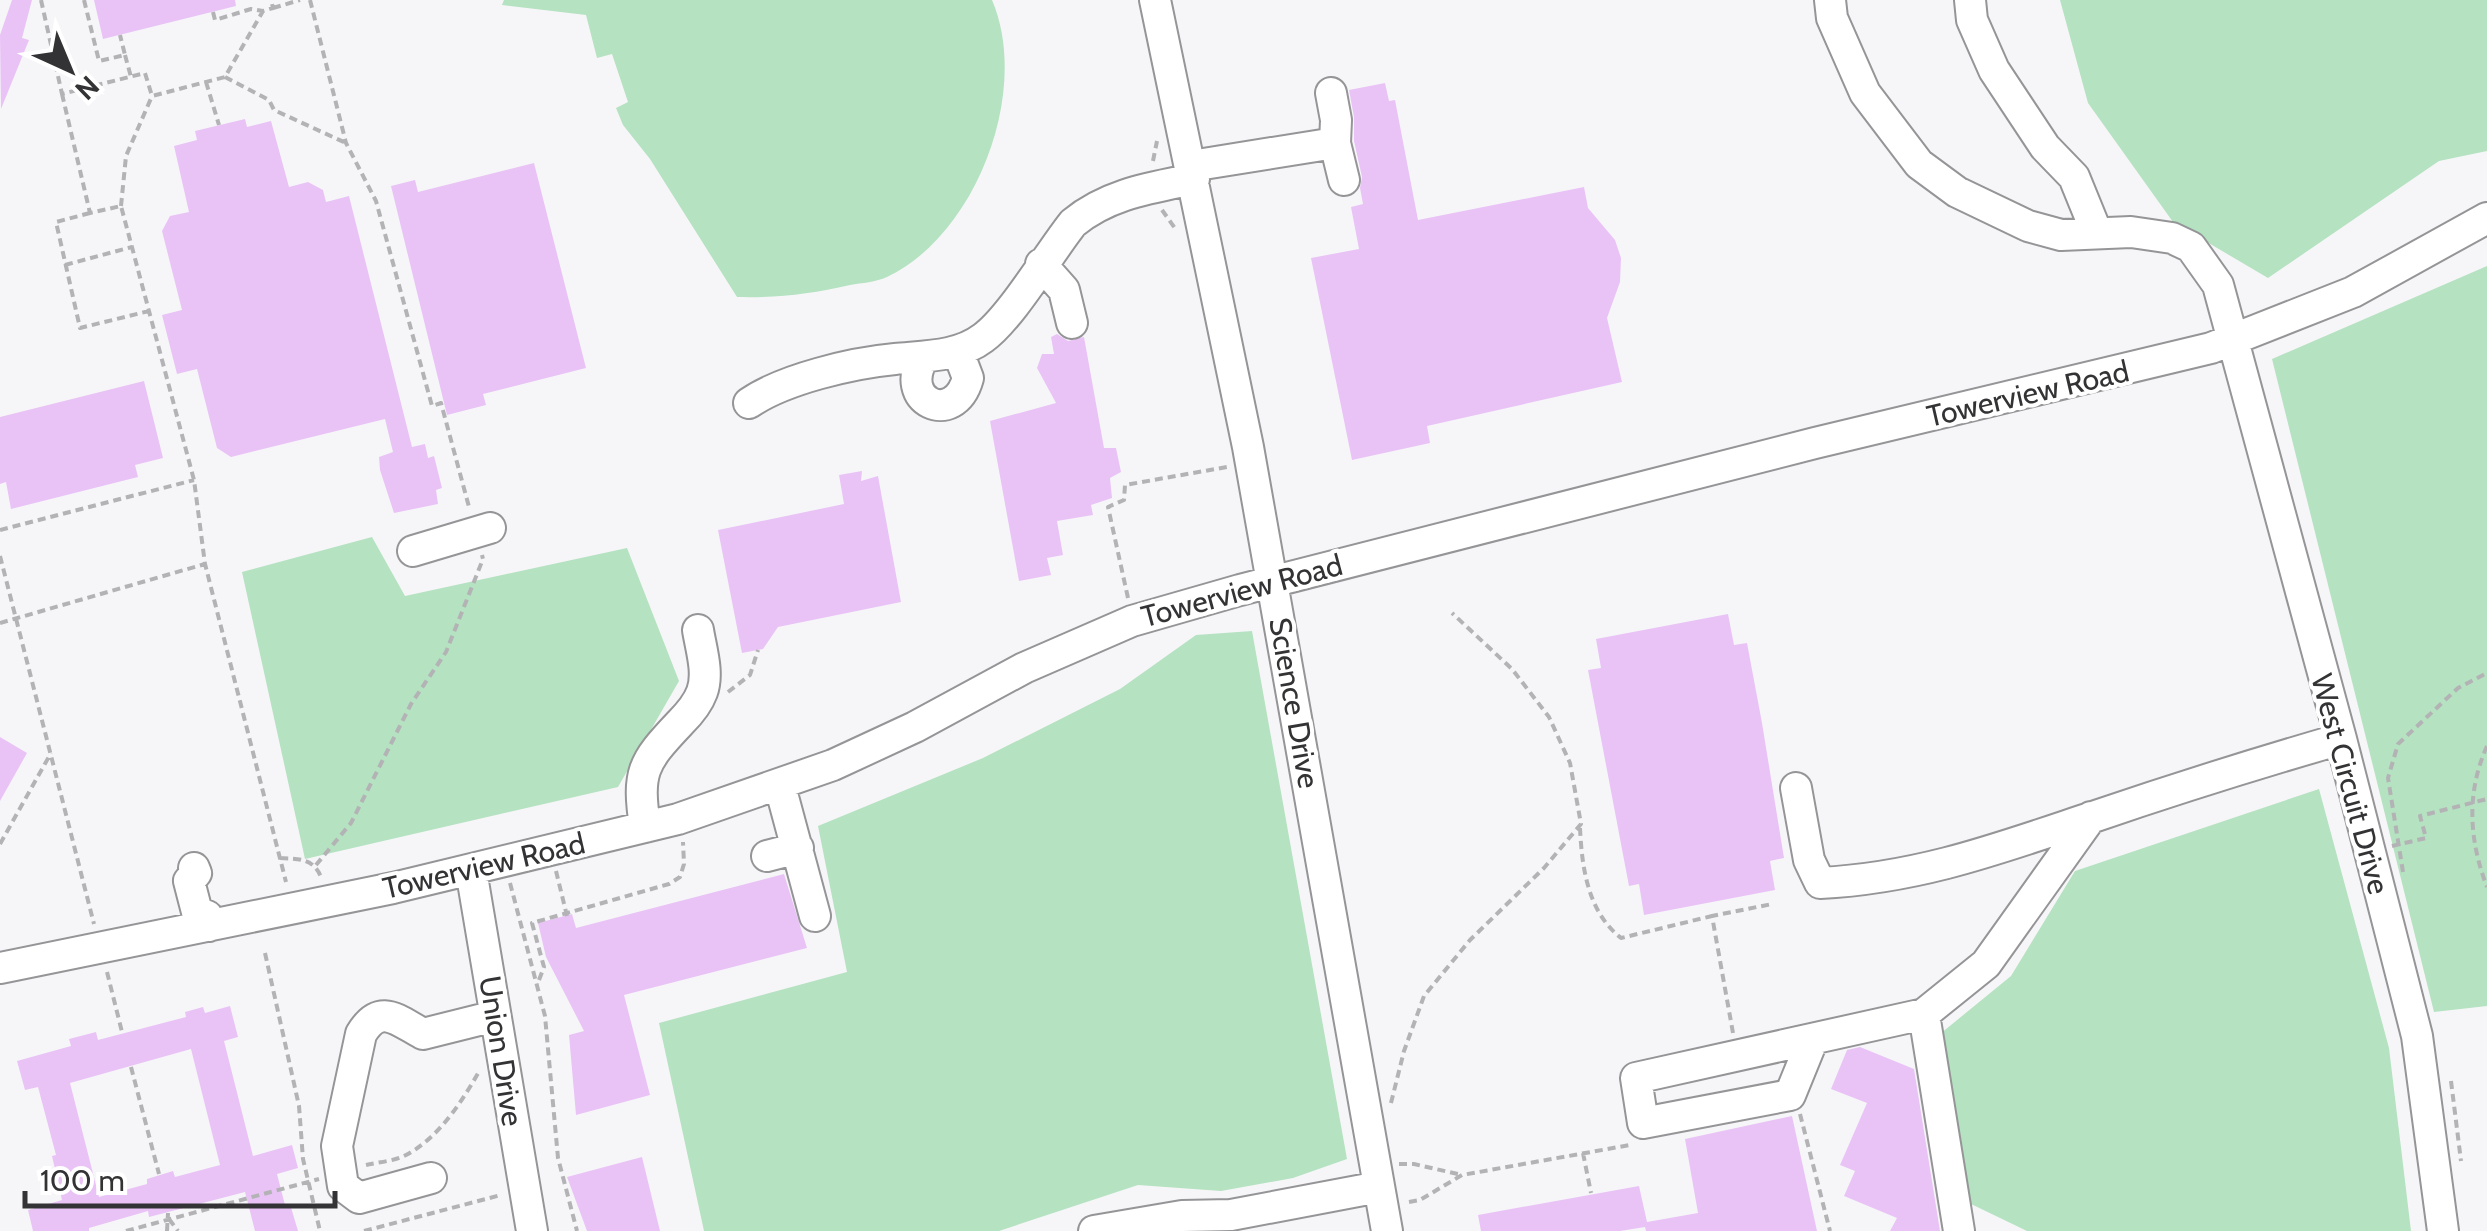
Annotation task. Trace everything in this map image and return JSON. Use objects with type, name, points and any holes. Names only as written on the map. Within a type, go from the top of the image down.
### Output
[{"type":"street","name":"Science Drive","points":[[1156,0],[1394,1185],[1387,1231]]},
{"type":"street","name":"West Circuit Drive","points":[[1830,0],[1832,18],[1865,93],[1919,164],[1957,192],[2028,226],[2061,234],[2096,231],[2172,238],[2190,247],[2218,285],[2417,1036],[2443,1231]]},
{"type":"street","points":[[1970,0],[1972,20],[1994,70],[2045,147],[2074,177],[2096,231]]},
{"type":"street","points":[[1331,93],[1335,143],[1344,180]]},
{"type":"street","points":[[749,403],[784,383],[890,359],[939,354],[982,339],[998,325],[1072,223],[1101,202],[1192,172],[1335,143]]},
{"type":"street","name":"Towerview Road","points":[[0,968],[100,949],[208,921],[293,908],[470,870],[646,827],[780,786],[915,727],[1024,668],[1132,621],[1815,443],[2132,369],[2234,341],[2353,292],[2487,218]]},
{"type":"street","points":[[1041,264],[1064,290],[1072,323]]},
{"type":"street","points":[[413,550],[483,530]]},
{"type":"street","points":[[646,827],[640,789],[642,774],[703,690],[706,674],[698,630]]},
{"type":"street","points":[[1796,788],[1808,860],[1820,882],[1874,880],[1955,862],[2341,739]]},
{"type":"street","points":[[780,786],[815,916]]},
{"type":"street","points":[[1812,1041],[1790,1095],[1643,1124],[1636,1078],[1924,1014],[1986,964],[2091,817]]},
{"type":"street","points":[[767,856],[798,848]]},
{"type":"street","name":"Union Drive","points":[[470,870],[532,1231]]},
{"type":"street","points":[[195,871],[206,876],[213,906],[208,921]]},
{"type":"street","points":[[1924,1014],[1959,1231]]},
{"type":"street","points":[[431,1178],[359,1198],[349,1194],[339,1172],[337,1146],[361,1034],[368,1021],[377,1015],[388,1016],[422,1034],[495,1016]]},
{"type":"street","points":[[1094,1231],[1145,1226],[1182,1216],[1231,1215],[1394,1185]]},
{"type":"path","points":[[41,0],[90,212]]},
{"type":"path","points":[[84,0],[99,61],[125,55]]},
{"type":"path","points":[[271,0],[273,8]]},
{"type":"path","points":[[213,12],[215,20],[300,0]]},
{"type":"path","points":[[310,0],[346,143],[376,201],[432,406],[440,402],[483,530],[483,559],[446,652],[411,704],[351,823],[316,865]]},
{"type":"path","points":[[225,77],[263,11]]},
{"type":"path","points":[[120,35],[131,77]]},
{"type":"path","points":[[62,94],[145,74],[152,96],[126,156],[121,206],[194,480],[204,564],[293,908]]},
{"type":"path","points":[[152,96],[225,77],[269,100],[274,110],[346,143]]},
{"type":"path","points":[[206,82],[219,125]]},
{"type":"path","points":[[121,206],[56,222],[80,328],[149,311]]},
{"type":"path","points":[[65,265],[132,247]]},
{"type":"path","points":[[1132,621],[1108,507],[1124,500],[1125,484],[1229,466]]},
{"type":"path","points":[[0,530],[194,480]]},
{"type":"path","points":[[0,556],[122,1032]]},
{"type":"path","points":[[0,623],[204,564]]},
{"type":"path","points":[[1452,614],[1512,669],[1549,716],[1570,762],[1590,897],[1604,924],[1621,938],[1772,904]]},
{"type":"path","points":[[2487,674],[2458,688],[2398,744],[2388,778],[2401,844],[2426,838],[2420,816],[2487,799]]},
{"type":"path","points":[[2487,746],[2474,781],[2472,802],[2476,860],[2487,888]]},
{"type":"path","points":[[0,844],[52,753]]},
{"type":"path","points":[[1389,1115],[1404,1051],[1424,996],[1470,940],[1544,868],[1580,824]]},
{"type":"path","points":[[538,982],[544,967],[532,923],[669,884],[680,877],[683,842]]},
{"type":"path","points":[[280,858],[316,865],[322,878]]},
{"type":"path","points":[[556,871],[567,916]]},
{"type":"path","points":[[510,882],[545,1016],[558,1158],[578,1231]]},
{"type":"path","points":[[1712,916],[1738,1056]]},
{"type":"path","points":[[265,953],[320,1231]]},
{"type":"path","points":[[126,1231],[406,1156],[459,1107],[486,1060]]},
{"type":"path","points":[[131,1067],[159,1174]]},
{"type":"path","points":[[1800,1113],[1830,1231]]},
{"type":"path","points":[[1462,1176],[1414,1164],[1394,1185],[1420,1200],[1462,1176],[1637,1143]]},
{"type":"path","points":[[1582,1153],[1591,1192]]},
{"type":"path","points":[[364,1231],[563,1178]]},
{"type":"path","points":[[167,1231],[168,1216],[178,1231]]},
{"type":"green space","points":[[504,0],[992,0],[1002,36],[1005,76],[988,157],[970,195],[946,229],[919,257],[887,277],[794,295],[737,297],[650,159],[623,125],[616,108],[628,102],[612,54],[597,58],[586,15],[502,5]]},
{"type":"green space","points":[[2060,0],[2487,0],[2487,151],[2439,161],[2268,278],[2173,222],[2088,103]]},
{"type":"green space","points":[[2487,266],[2487,1006],[2434,1012],[2272,359]]},
{"type":"green space","points":[[372,537],[405,596],[627,548],[679,681],[618,787],[305,859],[242,572]]},
{"type":"green space","points":[[1252,631],[1347,1159],[1293,1178],[1221,1191],[1138,1185],[999,1231],[704,1231],[659,1023],[847,972],[818,826],[983,758],[1120,689],[1196,635]]},
{"type":"green space","points":[[2319,789],[2389,1048],[2411,1231],[2027,1231],[1971,1204],[1940,1034],[2011,976],[2075,871]]},
{"type":"building","points":[[12,0],[32,0],[22,38],[29,40],[1,109],[0,35]]},
{"type":"building","points":[[94,0],[235,0],[236,6],[103,39]]},
{"type":"building","points":[[1385,83],[1389,101],[1395,100],[1418,220],[1584,187],[1588,208],[1615,240],[1621,258],[1620,282],[1607,318],[1622,382],[1427,426],[1430,443],[1352,460],[1311,258],[1359,249],[1351,207],[1363,204],[1362,177],[1349,90]]},
{"type":"building","points":[[245,119],[247,127],[271,121],[289,187],[308,182],[323,190],[326,202],[349,196],[412,447],[425,444],[428,458],[434,456],[442,488],[436,490],[438,504],[394,513],[380,470],[379,457],[393,452],[385,419],[231,457],[217,448],[197,369],[177,374],[162,315],[182,310],[162,231],[170,216],[189,212],[174,146],[197,140],[195,131]]},
{"type":"building","points":[[534,163],[586,368],[483,394],[486,405],[447,415],[391,186],[415,180],[418,192]]},
{"type":"building","points":[[1057,334],[1068,341],[1084,337],[1104,448],[1116,448],[1121,472],[1110,478],[1112,498],[1091,505],[1093,515],[1057,521],[1063,555],[1047,558],[1051,575],[1019,581],[990,421],[1056,403],[1037,368],[1042,354],[1054,354],[1051,337]]},
{"type":"building","points":[[144,381],[163,458],[135,465],[138,477],[11,509],[6,482],[0,484],[0,417]]},
{"type":"building","points":[[862,471],[861,481],[878,476],[901,602],[778,627],[763,649],[742,653],[718,530],[844,504],[839,475]]},
{"type":"building","points":[[1728,614],[1734,645],[1747,643],[1784,858],[1770,861],[1775,890],[1644,915],[1639,884],[1629,886],[1588,670],[1601,668],[1596,639]]},
{"type":"building","points":[[0,737],[27,753],[0,801]]},
{"type":"building","points":[[784,874],[807,948],[624,995],[650,1095],[576,1115],[569,1035],[584,1031],[546,957],[538,923],[572,914],[576,928]]},
{"type":"building","points":[[230,1006],[238,1037],[224,1041],[253,1156],[292,1145],[298,1168],[277,1174],[285,1205],[290,1204],[298,1231],[255,1231],[245,1192],[149,1217],[148,1211],[89,1231],[33,1231],[28,1210],[62,1200],[52,1156],[56,1155],[38,1087],[25,1090],[17,1061],[71,1046],[69,1039],[96,1032],[98,1040],[186,1017],[185,1012],[203,1007],[205,1013]],"holes":[[[191,1049],[220,1165],[175,1177],[173,1171],[147,1179],[147,1184],[99,1197],[70,1083]]]},
{"type":"building","points":[[1860,1047],[1914,1069],[1940,1231],[1890,1231],[1897,1218],[1844,1196],[1855,1171],[1840,1165],[1867,1103],[1831,1089],[1847,1050]]},
{"type":"building","points":[[1792,1116],[1817,1231],[1646,1231],[1645,1227],[1620,1231],[1481,1231],[1478,1215],[1639,1186],[1647,1222],[1698,1213],[1685,1139]]},
{"type":"building","points":[[642,1157],[660,1231],[587,1231],[567,1177]]}]
